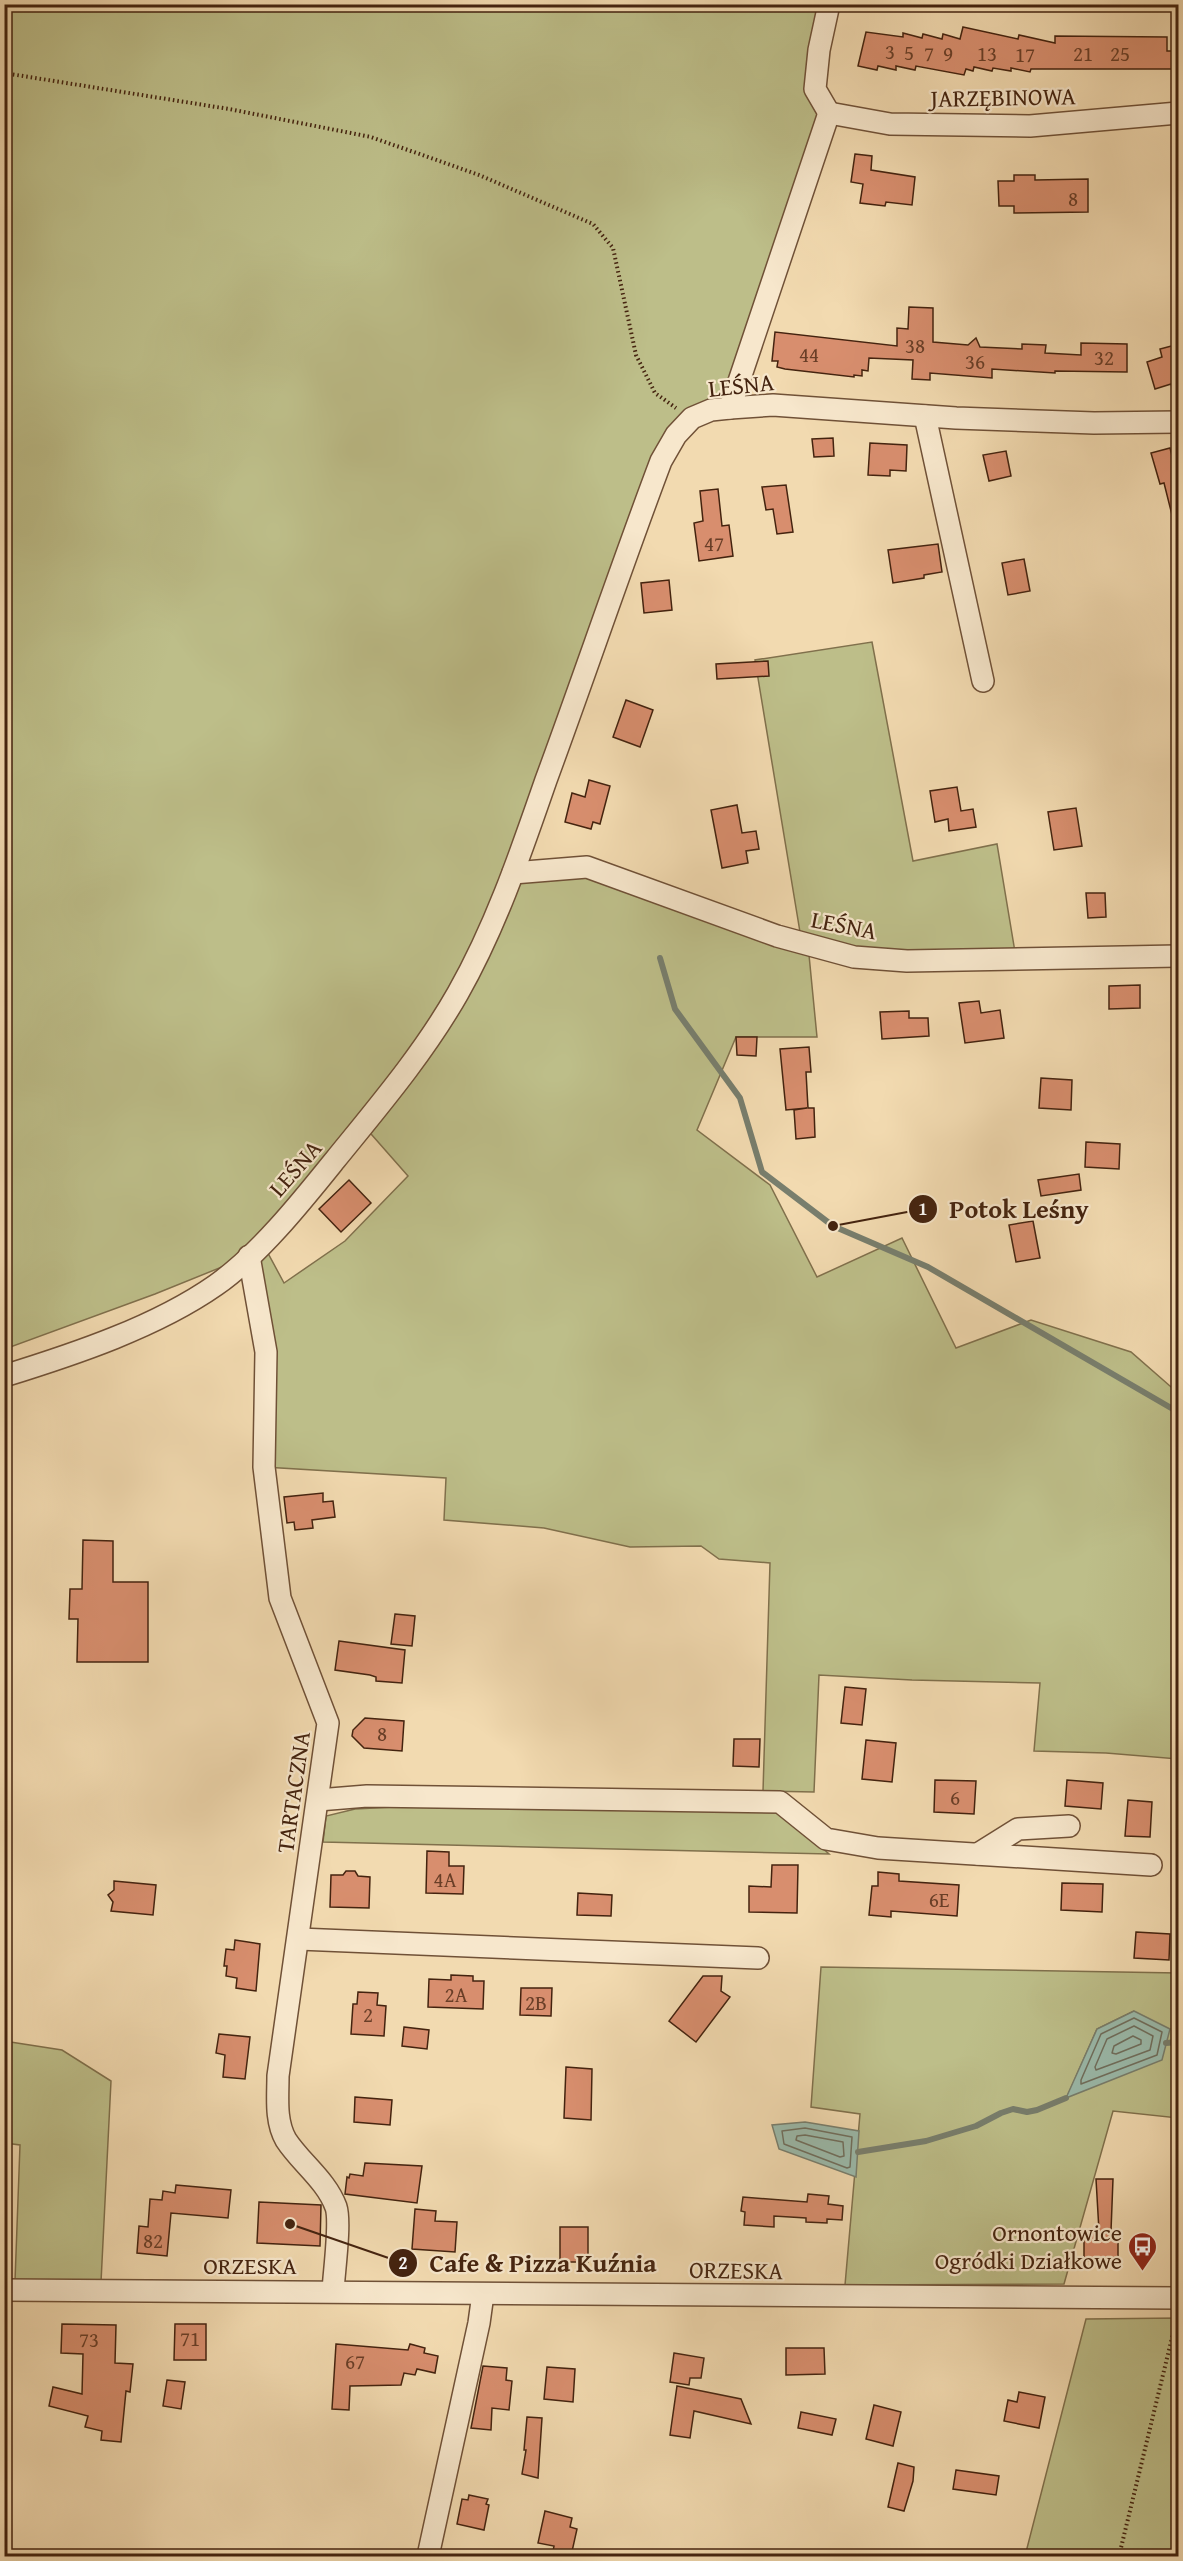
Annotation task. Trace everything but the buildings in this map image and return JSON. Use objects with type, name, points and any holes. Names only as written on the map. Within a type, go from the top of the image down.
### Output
[{"type":"street","points":[[730,408],[829,113],[815,89],[819,50],[829,4]]},
{"type":"street","name":"JARZĘBINOWA","points":[[829,113],[890,124],[1030,126],[1179,113]]},
{"type":"street","name":"LEŚNA","points":[[4,1376],[158,1319],[193,1301],[219,1283],[249,1256],[307,1194],[395,1086],[434,1032],[477,957],[513,873],[661,461],[676,435],[692,418],[711,410],[773,405],[925,416],[1094,423],[1179,422]]},
{"type":"street","points":[[925,416],[983,681]]},
{"type":"street","name":"LEŚNA","points":[[513,873],[587,867],[777,936],[854,957],[907,961],[1179,956]]},
{"type":"street","name":"TARTACZNA","points":[[249,1256],[266,1352],[264,1467],[280,1598],[328,1723],[278,2076],[278,2106],[280,2123],[286,2139],[331,2194],[337,2210],[333,2291]]},
{"type":"street","points":[[318,1800],[367,1796],[780,1803],[826,1839],[878,1848],[1151,1865]]},
{"type":"street","points":[[978,1854],[1018,1830],[1069,1826]]},
{"type":"street","points":[[299,1939],[758,1958]]},
{"type":"street","name":"ORZESKA","points":[[4,2290],[1179,2298]]},
{"type":"street","points":[[428,2556],[479,2323],[483,2294]]},
{"type":"path","points":[[4,73],[207,106],[371,137],[479,175],[593,224],[613,248],[636,355],[655,393],[692,418]]},
{"type":"path","points":[[1119,2556],[1179,2311]]},
{"type":"green space","points":[[5,5],[829,5],[819,50],[829,113],[730,408],[676,435],[513,873],[587,867],[809,955],[817,1037],[736,1037],[697,1130],[770,1185],[817,1277],[902,1238],[956,1348],[1031,1320],[1131,1352],[1178,1393],[1178,1759],[1106,1753],[1034,1751],[1040,1683],[819,1675],[814,1792],[763,1791],[770,1563],[719,1559],[701,1546],[630,1547],[544,1528],[444,1520],[446,1478],[264,1467],[249,1256],[155,1294],[5,1349]],"holes":[[[364,1126],[408,1176],[345,1241],[284,1283],[262,1242]]]},
{"type":"green space","points":[[872,642],[913,861],[997,844],[1015,952],[905,952],[846,946],[800,932],[755,660]]},
{"type":"green space","points":[[433,1805],[779,1810],[829,1854],[323,1842],[326,1816],[355,1809]]},
{"type":"green space","points":[[821,1967],[1178,1973],[1178,2118],[1113,2111],[1064,2284],[845,2285],[860,2114],[811,2107]],"holes":[[[1134,2011],[1067,2097],[1097,2029]]]},
{"type":"green space","points":[[4,2041],[62,2050],[111,2081],[101,2282],[15,2281],[20,2145],[5,2143]]},
{"type":"green space","points":[[1178,2318],[1178,2556],[1025,2556],[1086,2319]]},
{"type":"water","points":[[1134,2011],[1170,2029],[1162,2060],[1066,2098],[1097,2029]]},
{"type":"water","points":[[805,2122],[859,2131],[856,2177],[779,2149],[772,2125]]},
{"type":"waterway","points":[[660,958],[675,1009],[740,1098],[762,1172],[833,1226],[928,1267],[1178,1412]]},
{"type":"waterway","points":[[1166,2043],[1178,2042]]},
{"type":"waterway","points":[[858,2152],[926,2141],[976,2126],[1013,2109],[1027,2112],[1037,2110],[1066,2098]]},
{"type":"place","name":"Potok Leśny","points":[[833,1226]]},
{"type":"place","name":"Cafe & Pizza Kuźnia","points":[[290,2224]]},
{"type":"place","name":"Ornontowice Ogródki Działkowe","points":[[1143,2272]]}]
